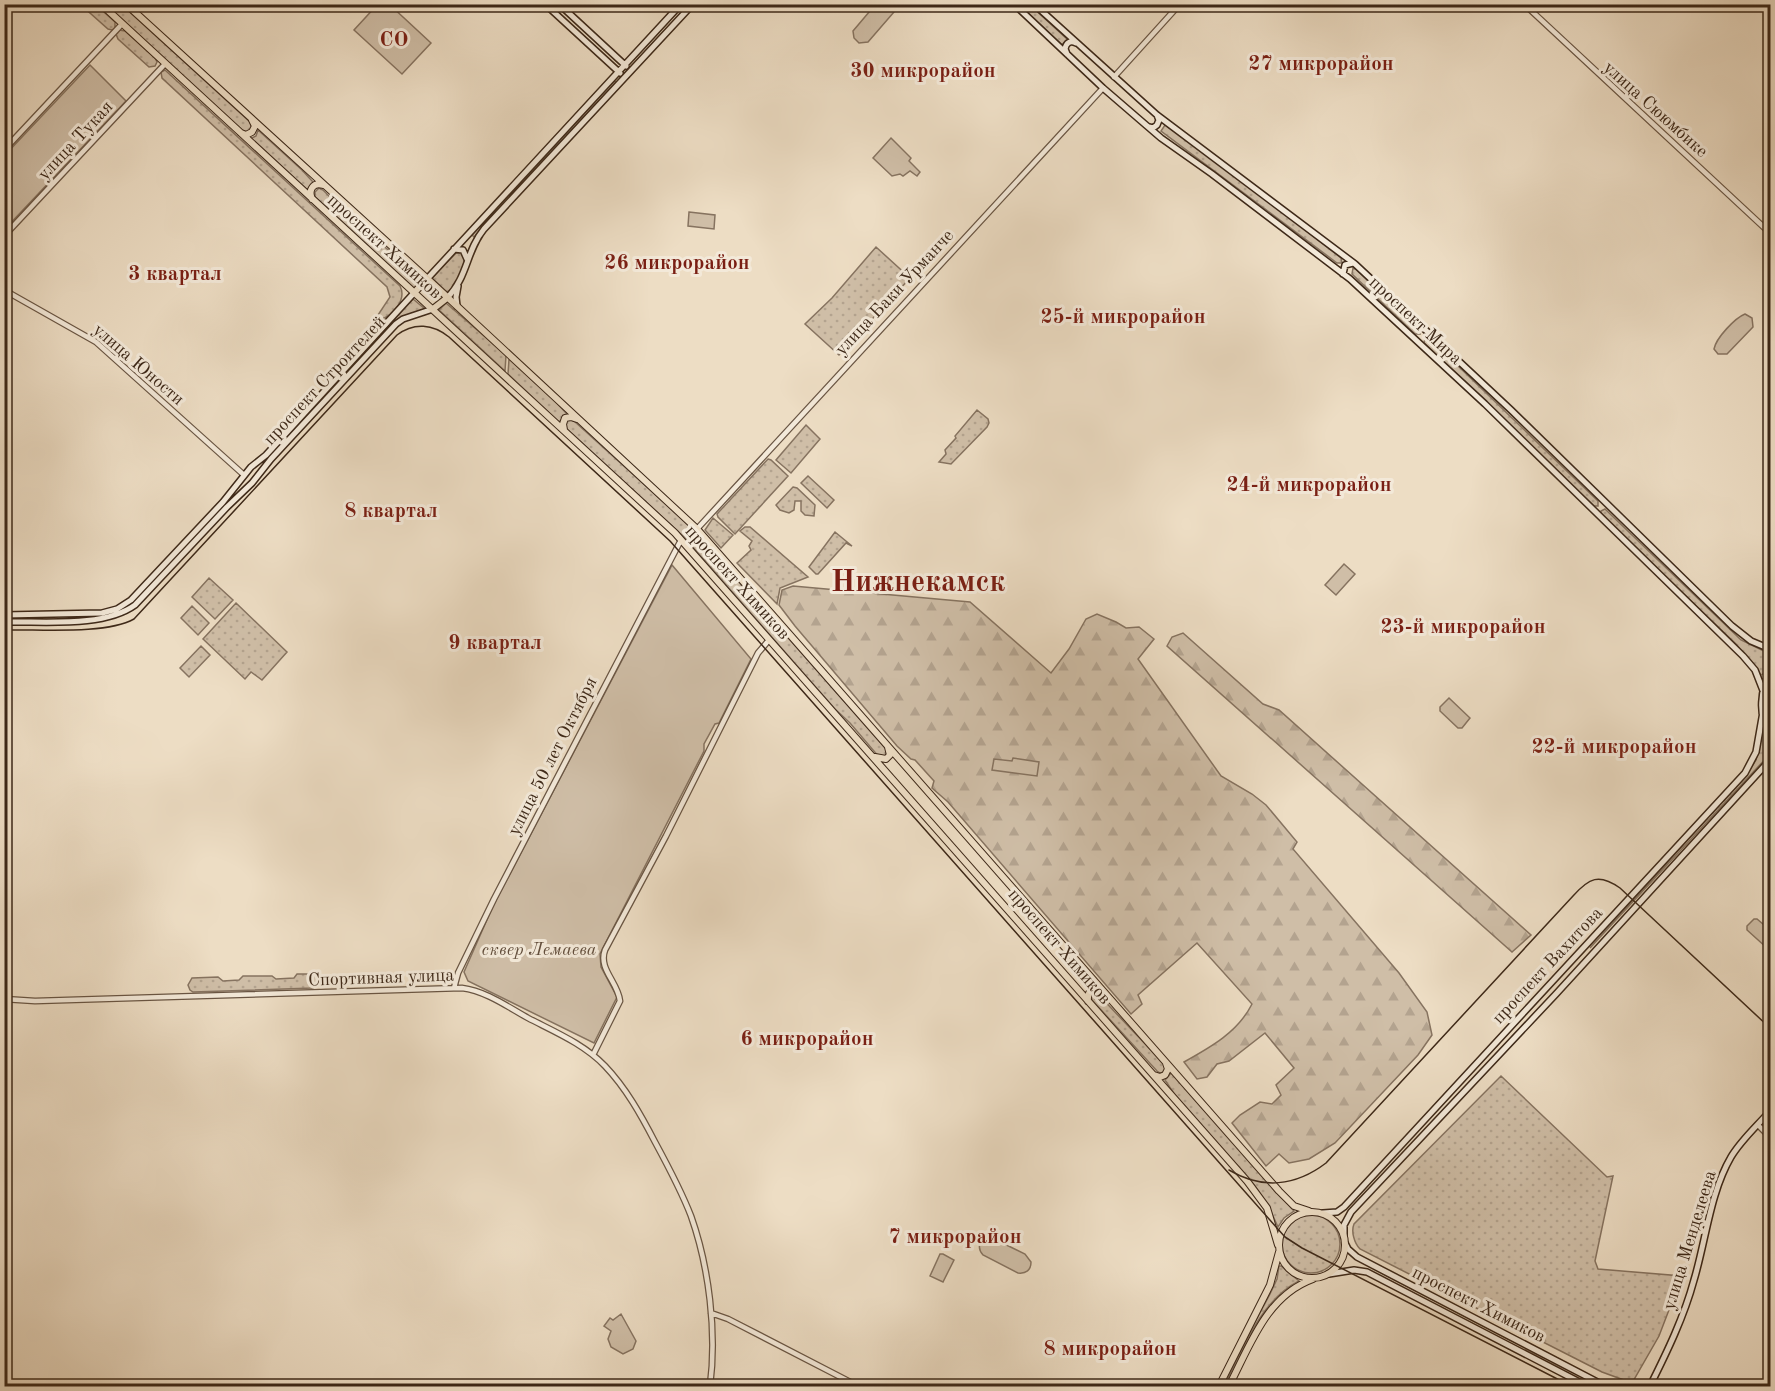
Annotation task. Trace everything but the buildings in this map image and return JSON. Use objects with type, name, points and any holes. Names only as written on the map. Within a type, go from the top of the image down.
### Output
[{"type":"main road","name":"проспект Химиков","points":[[101,4],[681,540],[1256,1192],[1271,1217],[1279,1248]]},
{"type":"main road","points":[[546,4],[626,78]]},
{"type":"main road","points":[[559,4],[632,71]]},
{"type":"main road","name":"проспект Строителей","points":[[4,615],[102,613],[124,605],[145,586],[223,502],[251,467],[266,455],[452,250],[681,4]]},
{"type":"main road","name":"проспект Строителей","points":[[4,622],[103,619],[128,610],[143,598],[227,507],[259,476],[271,459],[396,324],[403,319],[433,309],[447,298],[459,285],[476,239],[693,4]]},
{"type":"main road","name":"проспект Мира","points":[[1014,4],[1147,126],[1343,274],[1596,512],[1755,670],[1763,686],[1763,712],[1765,724],[1770,730]]},
{"type":"main road","name":"проспект Мира","points":[[1034,4],[1156,115],[1355,264],[1605,502],[1731,626],[1746,637],[1770,649]]},
{"type":"main road","name":"проспект Химиков","points":[[127,5],[697,529],[1289,1201],[1294,1206],[1309,1211]]},
{"type":"main road","points":[[1067,54],[1065,49],[1067,44],[1072,42],[1077,44]]},
{"type":"main road","name":"улица Баки Урманче","points":[[1103,88],[1114,77]]},
{"type":"main road","points":[[1147,126],[1153,128],[1157,125],[1159,120],[1156,115]]},
{"type":"main road","points":[[240,133],[246,135],[252,132],[255,126],[252,120]]},
{"type":"main road","points":[[312,199],[310,193],[312,187],[319,184],[324,185]]},
{"type":"main road","points":[[469,232],[471,240],[476,239]]},
{"type":"main road","points":[[452,250],[463,249],[468,264]]},
{"type":"main road","points":[[1343,274],[1346,264],[1355,264]]},
{"type":"main road","points":[[458,307],[456,297],[459,285]]},
{"type":"main road","points":[[1413,338],[1423,337],[1424,328]]},
{"type":"main road","points":[[566,433],[563,424],[565,418],[571,417],[581,421]]},
{"type":"main road","points":[[251,467],[258,466],[259,476]]},
{"type":"main road","points":[[232,488],[234,495],[241,495]]},
{"type":"main road","points":[[1596,512],[1605,502]]},
{"type":"main road","name":"проспект Мира","points":[[1764,693],[1770,673]]},
{"type":"main road","name":"проспект Вахитова","points":[[1323,1213],[1336,1212],[1344,1207],[1745,773],[1756,752],[1763,712]]},
{"type":"main road","points":[[872,755],[879,759],[886,759],[890,755],[887,744]]},
{"type":"main road","name":"проспект Вахитова","points":[[1329,1274],[1340,1262],[1344,1252],[1344,1225],[1351,1212],[1556,994],[1770,760]]},
{"type":"main road","points":[[1089,1003],[1088,997],[1091,991],[1097,988],[1105,992]]},
{"type":"main road","points":[[1153,1074],[1160,1077],[1166,1074],[1168,1068],[1165,1060]]},
{"type":"main road","name":"улица Менделеева","points":[[1650,1386],[1677,1329],[1689,1297],[1715,1196],[1727,1164],[1735,1150],[1770,1111]]},
{"type":"main road","points":[[1219,1386],[1268,1291],[1275,1273],[1280,1233],[1288,1222],[1309,1211],[1323,1213],[1337,1223],[1344,1240]]},
{"type":"main road","name":"проспект Химиков","points":[[1344,1240],[1348,1249],[1357,1257],[1605,1386]]},
{"type":"main road","points":[[1279,1248],[1282,1261],[1293,1273],[1317,1278]]},
{"type":"main road","name":"проспект Химиков","points":[[1329,1274],[1354,1270],[1367,1272],[1587,1386]]},
{"type":"main road","points":[[1229,1386],[1263,1321],[1274,1305],[1289,1291],[1329,1274]]},
{"type":"main road","points":[[1548,1366],[1551,1358]]},
{"type":"street","points":[[1114,77],[1180,4]]},
{"type":"street","name":"улица Сююмбике","points":[[1524,4],[1770,233]]},
{"type":"street","points":[[4,150],[122,24]]},
{"type":"street","name":"улица Тукая","points":[[4,236],[165,64]]},
{"type":"street","name":"улица Баки Урманче","points":[[697,529],[1103,88]]},
{"type":"street","name":"улица Юности","points":[[4,290],[96,342],[244,475]]},
{"type":"street","name":"улица 50 лет Октября","points":[[454,988],[462,965],[494,898],[681,540]]},
{"type":"street","points":[[593,1055],[620,1000],[603,964],[605,950],[758,652],[769,640]]},
{"type":"street","name":"Спортивная улица","points":[[4,999],[35,1001],[454,988],[468,989],[482,994],[567,1039],[593,1055],[606,1067],[631,1100],[671,1170],[696,1233],[704,1265],[713,1344],[710,1386]]},
{"type":"street","points":[[1765,1117],[1770,1122]]},
{"type":"street","points":[[1758,1125],[1769,1136]]},
{"type":"street","points":[[1769,1136],[1770,1128]]},
{"type":"street","points":[[711,1313],[728,1319],[858,1386]]},
{"type":"green space","points":[[81,5],[96,5],[115,22],[115,28],[108,29]]},
{"type":"green space","points":[[105,5],[122,5],[250,122],[252,129],[247,132],[243,131]]},
{"type":"green space","points":[[377,5],[390,5],[431,43],[402,74],[354,30]]},
{"type":"green space","points":[[875,5],[894,5],[894,12],[868,42],[859,43],[854,38],[853,31]]},
{"type":"green space","points":[[1019,5],[1030,5],[1067,39],[1062,45]]},
{"type":"green space","points":[[119,30],[125,31],[155,58],[157,62],[155,66],[149,67],[118,39],[116,34]]},
{"type":"green space","points":[[90,65],[126,101],[5,229],[5,155]]},
{"type":"green space","points":[[165,70],[400,286],[402,296],[394,311],[381,319],[378,315],[390,297],[387,287],[162,78],[161,72]]},
{"type":"green space","points":[[614,81],[616,82],[474,237],[472,235]]},
{"type":"green space","points":[[1165,125],[1224,166],[1341,258],[1342,263],[1337,263],[1161,131]]},
{"type":"green space","points":[[258,130],[313,182],[307,190],[250,139],[256,136]]},
{"type":"green space","points":[[891,138],[911,158],[909,161],[920,172],[917,176],[910,171],[903,176],[900,174],[892,176],[873,158]]},
{"type":"green space","points":[[319,188],[422,279],[414,288],[315,197],[315,192]]},
{"type":"green space","points":[[689,212],[715,215],[714,229],[688,226]]},
{"type":"green space","points":[[876,247],[910,278],[839,355],[805,324],[832,298]]},
{"type":"green space","points":[[456,253],[462,253],[463,269],[448,293],[432,278]]},
{"type":"green space","points":[[1353,268],[1419,330],[1420,334],[1415,334],[1352,274]]},
{"type":"green space","points":[[413,299],[425,309],[394,322],[266,461],[265,459]]},
{"type":"green space","points":[[446,303],[506,355],[505,371],[439,310]]},
{"type":"green space","points":[[1745,314],[1752,318],[1753,327],[1727,354],[1718,354],[1714,349],[1718,339],[1731,324]]},
{"type":"green space","points":[[1425,338],[1429,338],[1598,501],[1598,506],[1594,506],[1424,343]]},
{"type":"green space","points":[[509,359],[567,414],[559,422],[508,374]]},
{"type":"green space","points":[[977,410],[988,419],[987,427],[951,464],[939,462],[946,454],[945,450],[956,438],[955,436]]},
{"type":"green space","points":[[569,419],[574,421],[688,524],[886,749],[886,756],[879,757],[684,537],[566,428],[566,421]]},
{"type":"green space","points":[[806,425],[820,439],[791,473],[776,460]]},
{"type":"green space","points":[[768,459],[788,476],[735,534],[717,514]]},
{"type":"green space","points":[[808,476],[834,500],[827,508],[801,483]]},
{"type":"green space","points":[[793,487],[815,505],[814,516],[805,515],[801,511],[801,501],[795,501],[794,510],[789,513],[780,510],[776,505]]},
{"type":"green space","points":[[1605,509],[1741,640],[1770,654],[1770,665],[1763,674],[1761,675],[1736,644],[1601,515],[1601,511]]},
{"type":"green space","points":[[713,518],[733,535],[721,548],[705,530]]},
{"type":"green space","points":[[745,527],[750,527],[808,577],[780,588],[777,604],[737,563],[751,550],[749,546],[752,541],[740,531]]},
{"type":"green space","points":[[835,532],[852,546],[846,543],[816,574],[809,567]]},
{"type":"green space","points":[[1344,564],[1355,574],[1336,595],[1325,585]]},
{"type":"green space","name":"сквер Лемаева","points":[[672,565],[751,659],[719,723],[715,724],[704,744],[704,751],[600,954],[601,967],[617,997],[594,1043],[468,981],[464,972],[493,906]]},
{"type":"green space","points":[[209,578],[233,600],[215,619],[192,597]]},
{"type":"green space","points":[[793,586],[970,602],[1051,673],[1069,649],[1086,619],[1097,614],[1126,628],[1139,627],[1154,639],[1138,659],[1221,776],[1266,805],[1297,842],[1293,849],[1399,973],[1427,1012],[1432,1035],[1418,1055],[1335,1143],[1309,1159],[1289,1163],[1279,1154],[1266,1166],[1232,1123],[1260,1102],[1272,1104],[1281,1095],[1276,1085],[1294,1068],[1265,1033],[1229,1061],[1217,1064],[1207,1077],[1197,1079],[1184,1062],[1231,1031],[1252,1004],[1197,943],[1138,995],[1142,1004],[1131,1014],[948,802],[932,788],[934,781],[915,760],[897,746],[795,626],[779,605],[782,590]]},
{"type":"green space","points":[[236,603],[287,652],[262,680],[251,672],[245,679],[203,639]]},
{"type":"green space","points":[[192,606],[209,623],[198,635],[181,618]]},
{"type":"green space","points":[[1183,633],[1263,704],[1279,710],[1531,935],[1512,952],[1167,646],[1172,637]]},
{"type":"green space","points":[[201,646],[210,655],[189,677],[180,668]]},
{"type":"green space","points":[[1449,698],[1470,718],[1462,728],[1458,728],[1440,711],[1440,707]]},
{"type":"green space","points":[[1763,729],[1770,735],[1770,754],[1590,948],[1747,774],[1756,760]]},
{"type":"green space","points":[[1013,758],[1039,762],[1037,776],[992,770],[994,759],[1012,761]]},
{"type":"green space","points":[[1754,919],[1770,930],[1770,948],[1767,948],[1747,930],[1747,926]]},
{"type":"green space","points":[[297,974],[314,974],[317,978],[316,985],[313,988],[193,992],[188,985],[192,978],[218,977],[223,981],[239,980],[243,976],[272,976],[276,979],[294,978]]},
{"type":"green space","points":[[1096,992],[1166,1066],[1164,1072],[1157,1071],[1092,1000],[1091,996]]},
{"type":"green space","points":[[1172,1072],[1294,1211],[1284,1218],[1278,1227],[1269,1207],[1255,1186],[1175,1095],[1165,1080]]},
{"type":"green space","points":[[1501,1076],[1607,1177],[1613,1176],[1595,1261],[1598,1269],[1682,1276],[1659,1336],[1632,1383],[1602,1372],[1360,1249],[1355,1240],[1354,1224]]},
{"type":"green space","points":[[1311,1215],[1322,1217],[1335,1228],[1340,1244],[1338,1255],[1327,1268],[1311,1273],[1300,1271],[1287,1260],[1282,1244],[1284,1233],[1295,1220]]},
{"type":"green space","points":[[990,1237],[1025,1254],[1031,1262],[1028,1271],[1018,1273],[983,1255],[980,1243]]},
{"type":"green space","points":[[940,1254],[954,1260],[943,1282],[930,1276]]},
{"type":"green space","points":[[1279,1266],[1299,1281],[1285,1290],[1263,1313],[1224,1386],[1221,1386],[1270,1294],[1277,1279]]},
{"type":"green space","points":[[621,1314],[636,1341],[633,1349],[623,1354],[611,1347],[608,1339],[611,1331],[604,1326],[610,1318],[613,1320]]},
{"type":"tram line","points":[[4,630],[89,629],[122,624],[134,619],[397,335],[417,326],[437,329],[449,337],[670,541],[1285,1237],[1302,1248],[1571,1386]]},
{"type":"tram line","points":[[1229,1170],[1254,1181],[1279,1183],[1303,1177],[1326,1163],[1579,890],[1595,880],[1606,880],[1620,888],[1770,1028]]},
{"type":"district","name":"СО","points":[[394,39]]},
{"type":"district","name":"27 микрорайон","points":[[1321,63]]},
{"type":"district","name":"30 микрорайон","points":[[923,70]]},
{"type":"district","name":"26 микрорайон","points":[[677,262]]},
{"type":"district","name":"3 квартал","points":[[175,273]]},
{"type":"district","name":"25-й микрорайон","points":[[1123,316]]},
{"type":"district","name":"24-й микрорайон","points":[[1309,484]]},
{"type":"district","name":"8 квартал","points":[[391,510]]},
{"type":"district","name":"Нижнекамск","points":[[918,581]]},
{"type":"district","name":"23-й микрорайон","points":[[1463,626]]},
{"type":"district","name":"9 квартал","points":[[495,642]]},
{"type":"district","name":"22-й микрорайон","points":[[1614,746]]},
{"type":"district","name":"6 микрорайон","points":[[807,1038]]},
{"type":"district","name":"7 микрорайон","points":[[955,1236]]},
{"type":"district","name":"8 микрорайон","points":[[1110,1348]]}]
